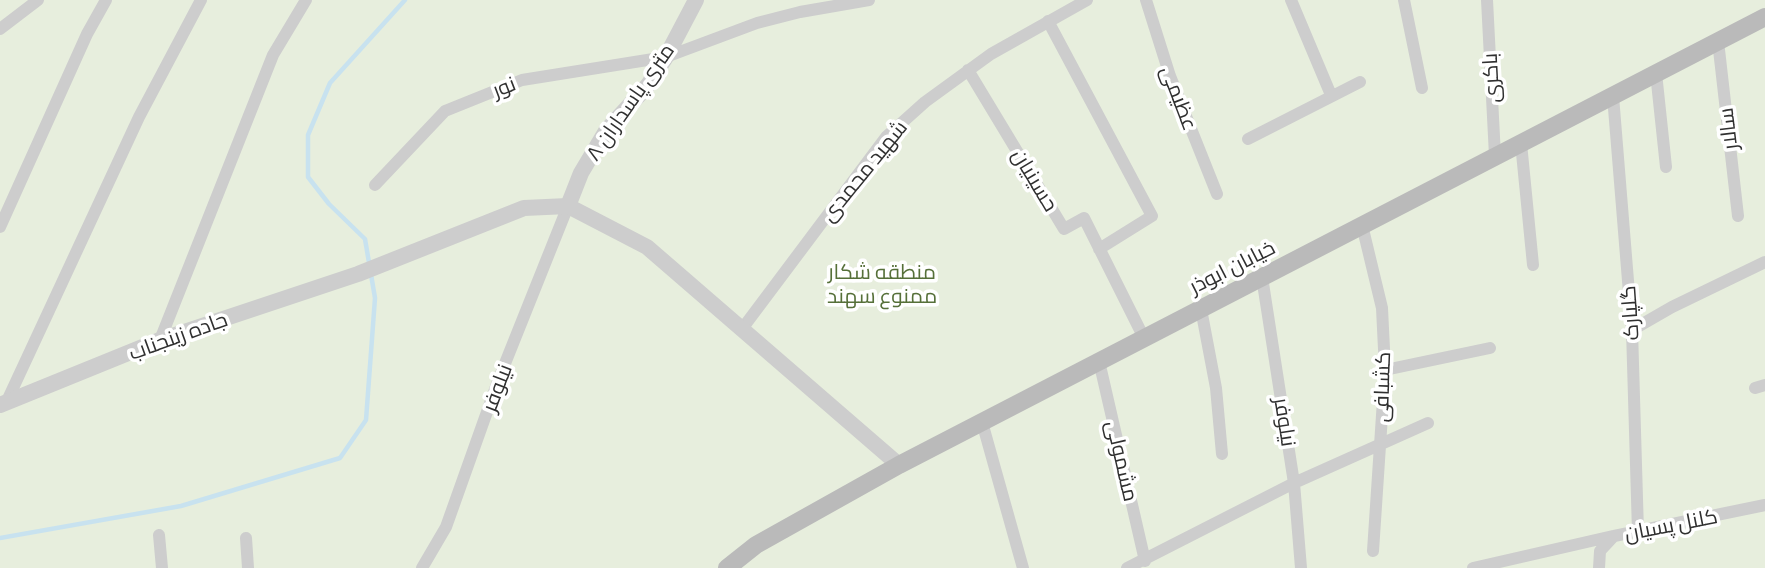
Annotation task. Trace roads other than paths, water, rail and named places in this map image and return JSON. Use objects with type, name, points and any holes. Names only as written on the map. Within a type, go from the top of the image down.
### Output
[{"type":"main road","name":"خیابان ابوذر","points":[[727,568],[756,545],[899,465],[1765,17]]},
{"type":"street","points":[[2,23],[38,0]]},
{"type":"street","points":[[0,227],[87,34],[106,0]]},
{"type":"street","points":[[4,403],[139,117],[201,0]]},
{"type":"street","points":[[160,340],[273,55],[306,0]]},
{"type":"street","name":"۸ متری پاسداران","points":[[568,206],[581,173],[607,131],[648,85],[696,0]]},
{"type":"street","name":"نور","points":[[375,185],[445,111],[522,80],[666,57],[757,23],[800,12],[869,0]]},
{"type":"street","name":"شهید محمدی","points":[[742,329],[886,137],[925,102],[968,70],[1017,38],[1087,0]]},
{"type":"street","name":"عظیمی","points":[[1146,0],[1170,76],[1217,194]]},
{"type":"street","points":[[1291,0],[1331,96]]},
{"type":"street","points":[[1404,0],[1422,88]]},
{"type":"street","name":"باکری","points":[[1487,0],[1495,156]]},
{"type":"street","points":[[1048,21],[1152,216],[1100,249]]},
{"type":"street","name":"سالار","points":[[1717,41],[1738,216]]},
{"type":"street","name":"حسینیان","points":[[968,70],[1064,229],[1084,218],[1143,338]]},
{"type":"street","points":[[1656,73],[1666,167]]},
{"type":"street","points":[[1248,139],[1360,82]]},
{"type":"street","name":"گلپارک","points":[[1613,96],[1632,330],[1638,532]]},
{"type":"street","points":[[1521,143],[1533,265]]},
{"type":"street","points":[[568,206],[647,247],[899,465]]},
{"type":"street","name":"جاده زینجناب","points":[[4,403],[160,340],[359,274],[524,208],[568,206]]},
{"type":"street","name":"نیلوفر","points":[[422,568],[446,527],[498,382],[568,206]]},
{"type":"street","name":"کشبافی","points":[[1362,225],[1382,308],[1385,370],[1373,551]]},
{"type":"street","points":[[1632,330],[1672,307],[1765,262]]},
{"type":"street","name":"نیلوفر","points":[[1262,277],[1294,483],[1301,568]]},
{"type":"street","points":[[1201,309],[1216,388],[1222,454]]},
{"type":"street","points":[[1385,370],[1490,348]]},
{"type":"street","name":"مشمولی","points":[[1099,362],[1145,561]]},
{"type":"street","points":[[982,422],[1023,568]]},
{"type":"street","points":[[1127,568],[1294,483],[1428,424]]},
{"type":"street","name":"کلنل پسیان","points":[[1599,568],[1600,551],[1614,536],[1765,505]]},
{"type":"street","points":[[159,535],[162,568]]},
{"type":"street","points":[[1473,568],[1531,561],[1614,536]]},
{"type":"street","points":[[246,538],[248,568]]},
{"type":"waterway","points":[[0,538],[181,506],[340,458],[366,420],[375,298],[365,239],[329,204],[308,177],[308,135],[330,83],[405,0]]},
{"type":"park label","name":"منطقه شکار ممنوع سهند","points":[[882,284]]}]
